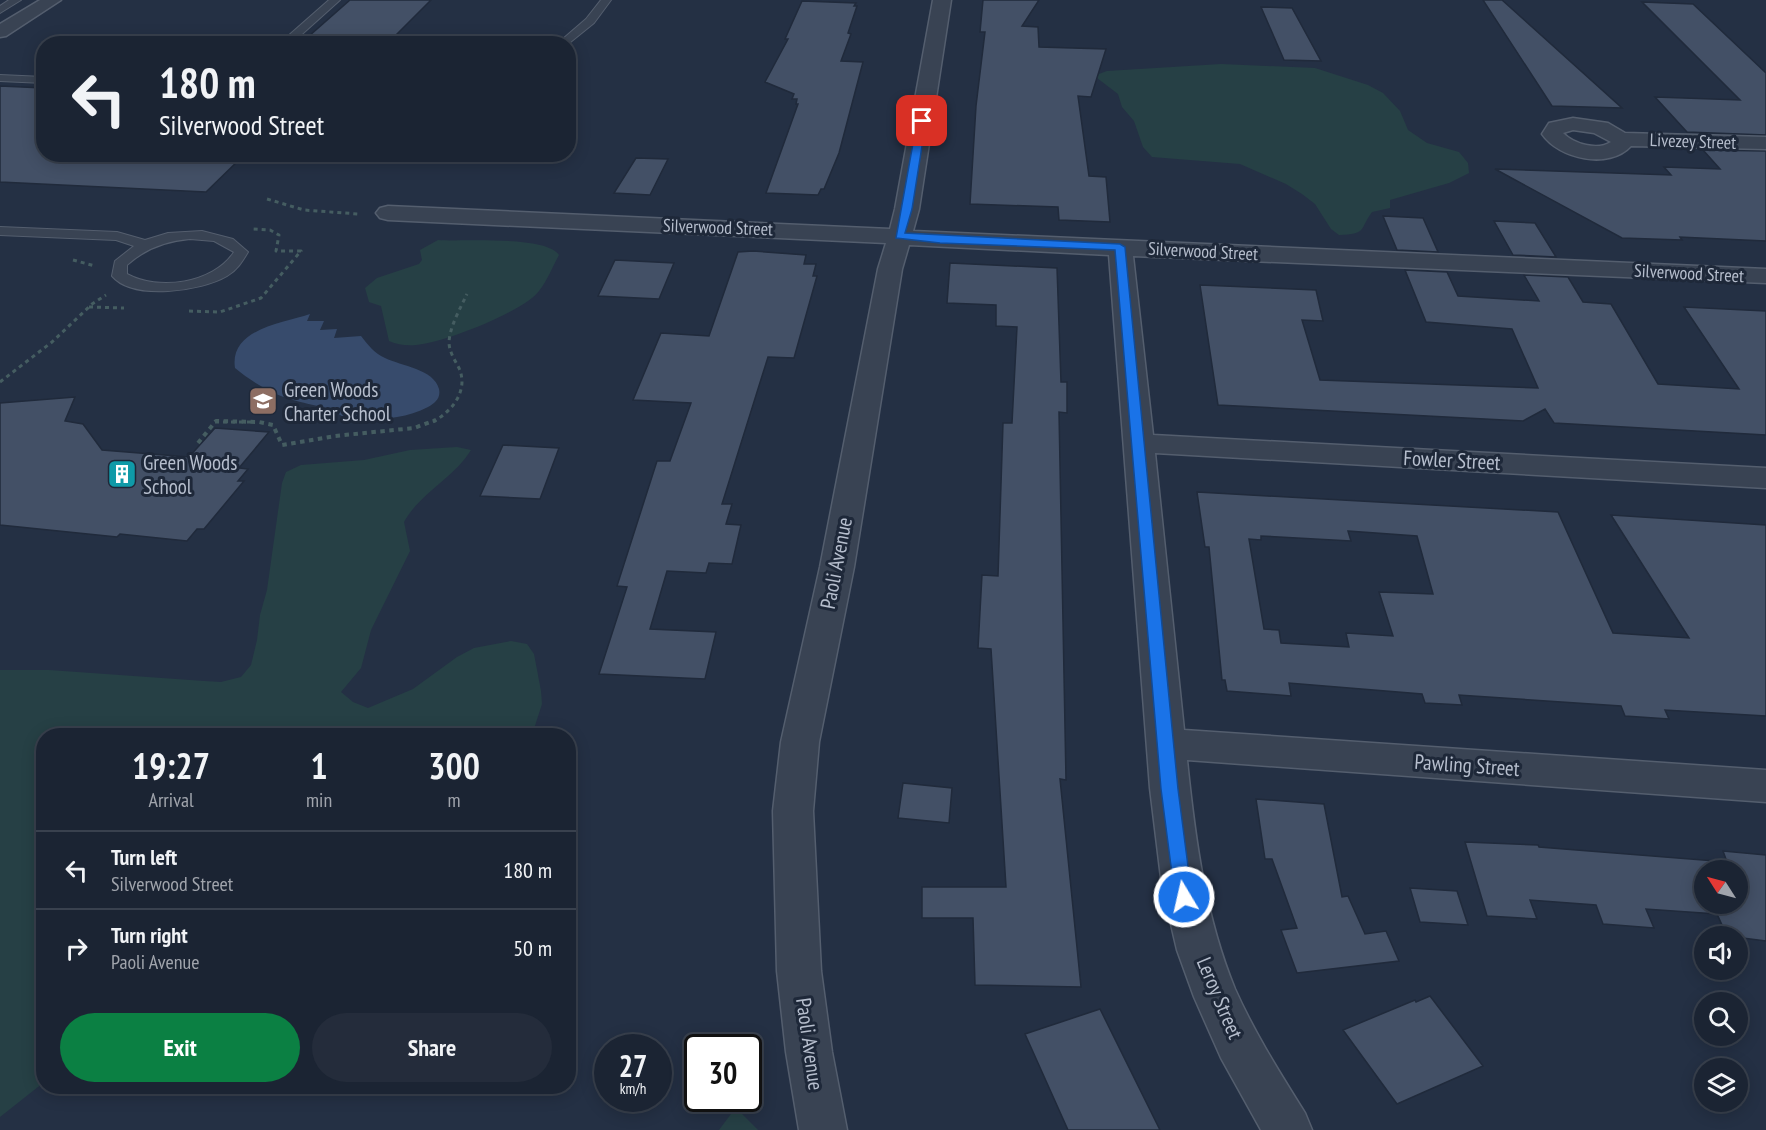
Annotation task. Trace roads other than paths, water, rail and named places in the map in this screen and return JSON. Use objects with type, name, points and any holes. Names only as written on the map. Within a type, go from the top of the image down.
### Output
[{"type":"street","points":[[0,32],[52,0]]},
{"type":"street","name":"Paoli Avenue","points":[[823,1130],[809,1052],[799,971],[793,811],[800,742],[837,567],[890,269],[907,209],[942,0]]},
{"type":"street","name":"Livezey Street","points":[[1620,139],[1766,143]]},
{"type":"street","name":"Silverwood Street","points":[[388,213],[1766,276]]},
{"type":"street","name":"Leroy Street","points":[[1120,247],[1172,809],[1184,897],[1199,952],[1220,1005],[1252,1072],[1288,1130]]},
{"type":"street","name":"Fowler Street","points":[[1138,443],[1766,478]]},
{"type":"street","name":"Pawling Street","points":[[1167,744],[1766,786]]},
{"type":"lane","points":[[0,10],[16,0]]},
{"type":"lane","points":[[293,36],[335,0]]},
{"type":"lane","points":[[572,36],[590,21],[606,0]]},
{"type":"lane","points":[[0,78],[36,80]]},
{"type":"lane","points":[[0,231],[117,236],[145,245],[175,236],[202,235],[230,242],[241,252],[238,260],[219,276],[190,285],[144,285],[125,281],[119,276],[120,264],[145,245]]},
{"type":"water","points":[[310,314],[307,321],[324,321],[320,330],[337,329],[334,338],[361,336],[381,356],[431,377],[439,389],[437,400],[418,411],[398,417],[346,419],[327,409],[277,394],[255,383],[235,368],[235,355],[240,344],[249,336],[273,325]]},
{"type":"place","name":"Green Woods Charter School","points":[[263,401]]},
{"type":"place","name":"Green Woods School","points":[[122,474]]}]
